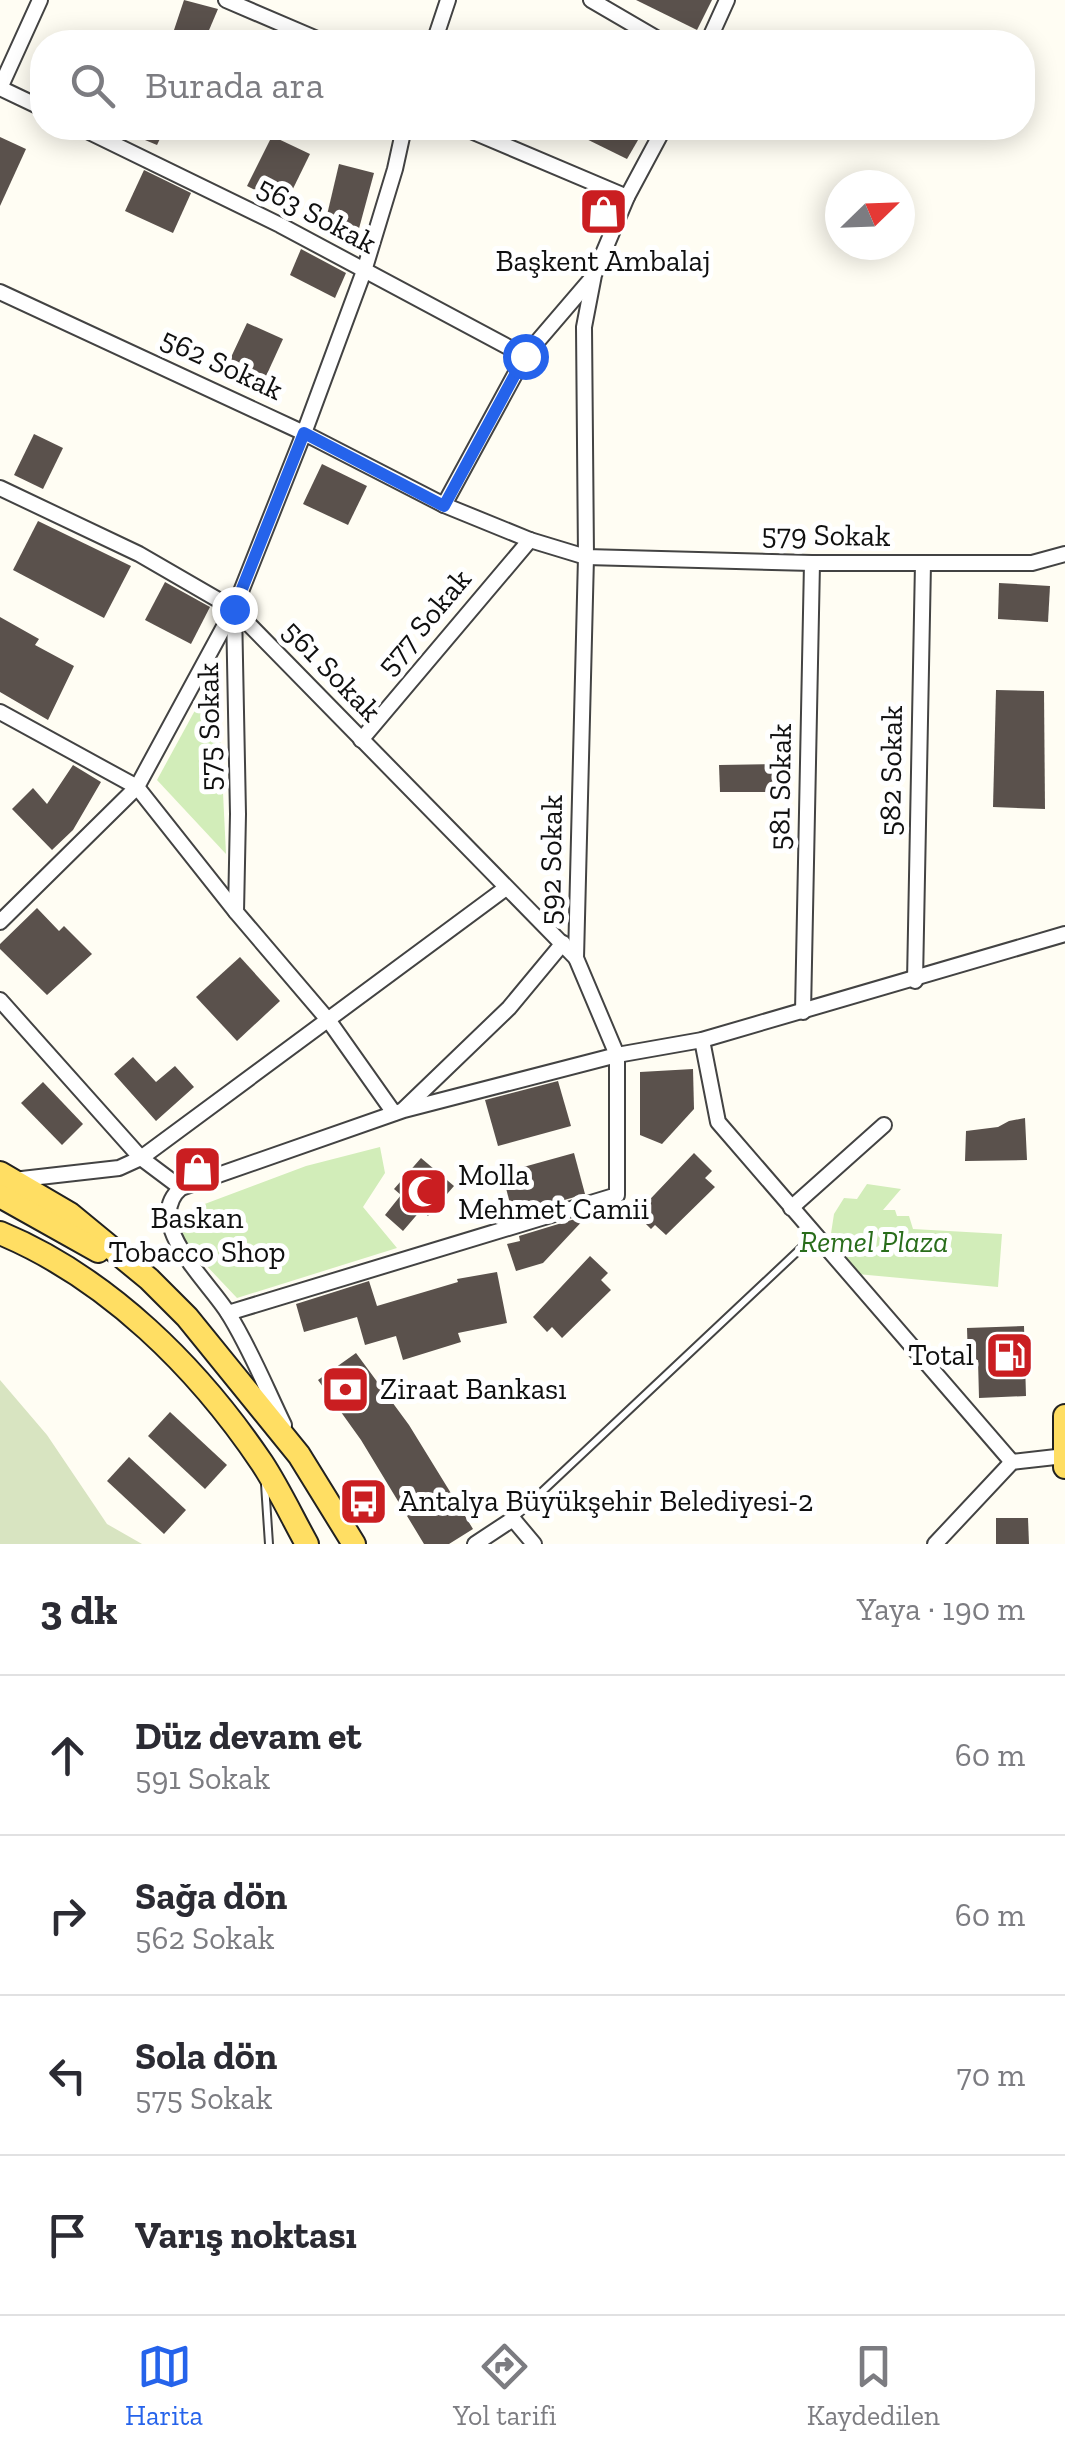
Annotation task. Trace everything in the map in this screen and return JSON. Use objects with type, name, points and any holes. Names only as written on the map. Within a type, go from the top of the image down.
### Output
[{"type":"main road","points":[[4,1183],[70,1214],[149,1279],[187,1317],[299,1455],[354,1544]]},
{"type":"main road","points":[[4,1234],[87,1281],[155,1336],[204,1388],[265,1467],[307,1544]]},
{"type":"main road","points":[[1065,1416],[1065,1467]]},
{"type":"street","points":[[30,102],[0,88],[40,0]]},
{"type":"street","points":[[226,0],[296,30]]},
{"type":"street","points":[[438,30],[448,0]]},
{"type":"street","points":[[591,0],[642,30]]},
{"type":"street","points":[[713,30],[727,0]]},
{"type":"street","name":"563 Sokak","points":[[106,140],[280,225],[525,356]]},
{"type":"street","name":"575 Sokak","points":[[236,912],[234,609],[364,271],[402,140]]},
{"type":"street","points":[[492,140],[627,198]]},
{"type":"street","name":"592 Sokak","points":[[228,1312],[617,1195],[617,1056],[576,958],[586,557],[584,326],[594,275],[658,140]]},
{"type":"street","points":[[444,506],[525,356],[594,275]]},
{"type":"street","name":"562 Sokak","points":[[0,292],[304,433],[444,506],[586,557]]},
{"type":"street","name":"561 Sokak","points":[[0,488],[139,554],[234,609],[576,958]]},
{"type":"street","name":"577 Sokak","points":[[361,740],[530,540]]},
{"type":"street","name":"579 Sokak","points":[[586,557],[923,563],[1032,562],[1065,554]]},
{"type":"street","name":"581 Sokak","points":[[803,1012],[812,563]]},
{"type":"street","name":"582 Sokak","points":[[915,980],[923,563]]},
{"type":"street","points":[[0,922],[137,787],[234,609]]},
{"type":"street","points":[[0,712],[137,787],[399,1111]]},
{"type":"street","points":[[4,1183],[119,1168],[141,1158],[506,888]]},
{"type":"street","points":[[299,1455],[228,1312],[191,1266],[173,1233],[168,1214],[171,1196],[181,1188],[399,1111],[617,1056],[702,1040],[1065,934]]},
{"type":"street","points":[[399,1111],[509,1008],[563,944]]},
{"type":"street","points":[[0,1000],[141,1158],[181,1188]]},
{"type":"street","points":[[702,1040],[718,1122],[1012,1462]]},
{"type":"street","points":[[791,1208],[884,1125]]},
{"type":"street","points":[[935,1544],[1012,1462],[1065,1456]]},
{"type":"street","points":[[475,1544],[514,1519],[534,1544]]},
{"type":"lane","points":[[514,1519],[815,1235]]},
{"type":"lane","points":[[265,1467],[269,1544]]},
{"type":"green space","points":[[217,670],[226,854],[157,780]]},
{"type":"green space","points":[[380,1147],[385,1173],[363,1207],[397,1248],[237,1298],[185,1243],[178,1214],[306,1166]]},
{"type":"green space","name":"Remel Plaza","points":[[867,1184],[901,1189],[883,1210],[909,1216],[913,1229],[1002,1234],[998,1287],[857,1274],[830,1240],[834,1214],[844,1198],[857,1199]]},
{"type":"green space","points":[[0,1380],[47,1435],[107,1524],[142,1544],[0,1544]]},
{"type":"building","points":[[184,0],[218,9],[209,30],[174,30]]},
{"type":"building","points":[[636,0],[712,0],[697,30]]},
{"type":"building","points":[[0,137],[26,149],[0,206]]},
{"type":"building","points":[[270,140],[280,140],[310,154],[285,205],[247,186]]},
{"type":"building","points":[[588,140],[638,140],[627,159]]},
{"type":"building","points":[[339,164],[374,173],[354,247],[323,232]]},
{"type":"building","points":[[144,170],[191,193],[173,233],[125,211]]},
{"type":"building","points":[[301,249],[346,273],[335,298],[290,275]]},
{"type":"building","points":[[247,323],[283,339],[262,385],[226,368]]},
{"type":"building","points":[[34,434],[63,448],[43,489],[14,475]]},
{"type":"building","points":[[322,464],[367,486],[348,525],[303,504]]},
{"type":"building","points":[[38,521],[131,566],[104,618],[13,570]]},
{"type":"building","points":[[165,582],[210,607],[191,644],[145,620]]},
{"type":"building","points":[[999,583],[1050,586],[1048,622],[998,619]]},
{"type":"building","points":[[0,617],[39,639],[35,645],[74,666],[48,720],[0,692]]},
{"type":"building","points":[[996,690],[1044,691],[1045,809],[993,807]]},
{"type":"building","points":[[787,764],[788,792],[720,792],[719,765]]},
{"type":"building","points":[[73,765],[101,782],[73,830],[52,850],[12,809],[33,788],[47,804]]},
{"type":"building","points":[[37,908],[59,931],[64,926],[92,954],[47,995],[0,949],[0,944]]},
{"type":"building","points":[[240,957],[280,1001],[237,1041],[196,997]]},
{"type":"building","points":[[133,1057],[156,1082],[175,1066],[194,1087],[156,1121],[114,1074]]},
{"type":"building","points":[[693,1069],[694,1109],[662,1144],[640,1135],[640,1072]]},
{"type":"building","points":[[558,1081],[571,1126],[498,1146],[485,1100]]},
{"type":"building","points":[[43,1082],[83,1124],[62,1145],[21,1103]]},
{"type":"building","points":[[1025,1118],[1027,1160],[965,1161],[966,1131]]},
{"type":"building","points":[[574,1153],[585,1194],[513,1215],[502,1173]]},
{"type":"building","points":[[694,1153],[712,1171],[705,1178],[715,1187],[666,1235],[655,1225],[651,1229],[636,1214]]},
{"type":"building","name":"Molla Mehmet Camii","points":[[421,1158],[454,1186],[428,1216],[421,1210],[403,1231],[385,1215],[401,1195],[394,1189]]},
{"type":"building","points":[[588,1215],[543,1263],[516,1271],[507,1244],[520,1241],[519,1236]]},
{"type":"building","points":[[590,1256],[608,1273],[601,1280],[611,1290],[562,1338],[552,1327],[547,1332],[533,1317]]},
{"type":"building","points":[[497,1272],[507,1323],[458,1333],[461,1342],[403,1360],[396,1336],[365,1345],[357,1317],[304,1332],[296,1304],[369,1281],[377,1306],[458,1282],[457,1279]]},
{"type":"building","points":[[1024,1326],[1026,1396],[979,1398],[978,1360],[968,1361],[967,1328]]},
{"type":"building","points":[[356,1353],[409,1425],[473,1529],[449,1544],[424,1544],[361,1440],[318,1380]]},
{"type":"building","points":[[170,1412],[227,1465],[205,1489],[148,1436]]},
{"type":"building","points":[[129,1457],[186,1510],[164,1534],[107,1481]]},
{"type":"building","points":[[996,1518],[1028,1518],[1029,1544],[996,1544]]},
{"type":"place","name":"Başkent Ambalaj","points":[[603,212]]},
{"type":"place","name":"Baskan Tobacco Shop","points":[[197,1169]]},
{"type":"place","name":"Molla Mehmet Camii","points":[[423,1192]]},
{"type":"place","name":"Total","points":[[1009,1355]]},
{"type":"place","name":"Ziraat Bankası","points":[[345,1389]]},
{"type":"place","name":"Antalya Büyükşehir Belediyesi-2","points":[[364,1501]]},
{"type":"route","points":[[234,609],[304,433],[444,506],[525,356]]}]
